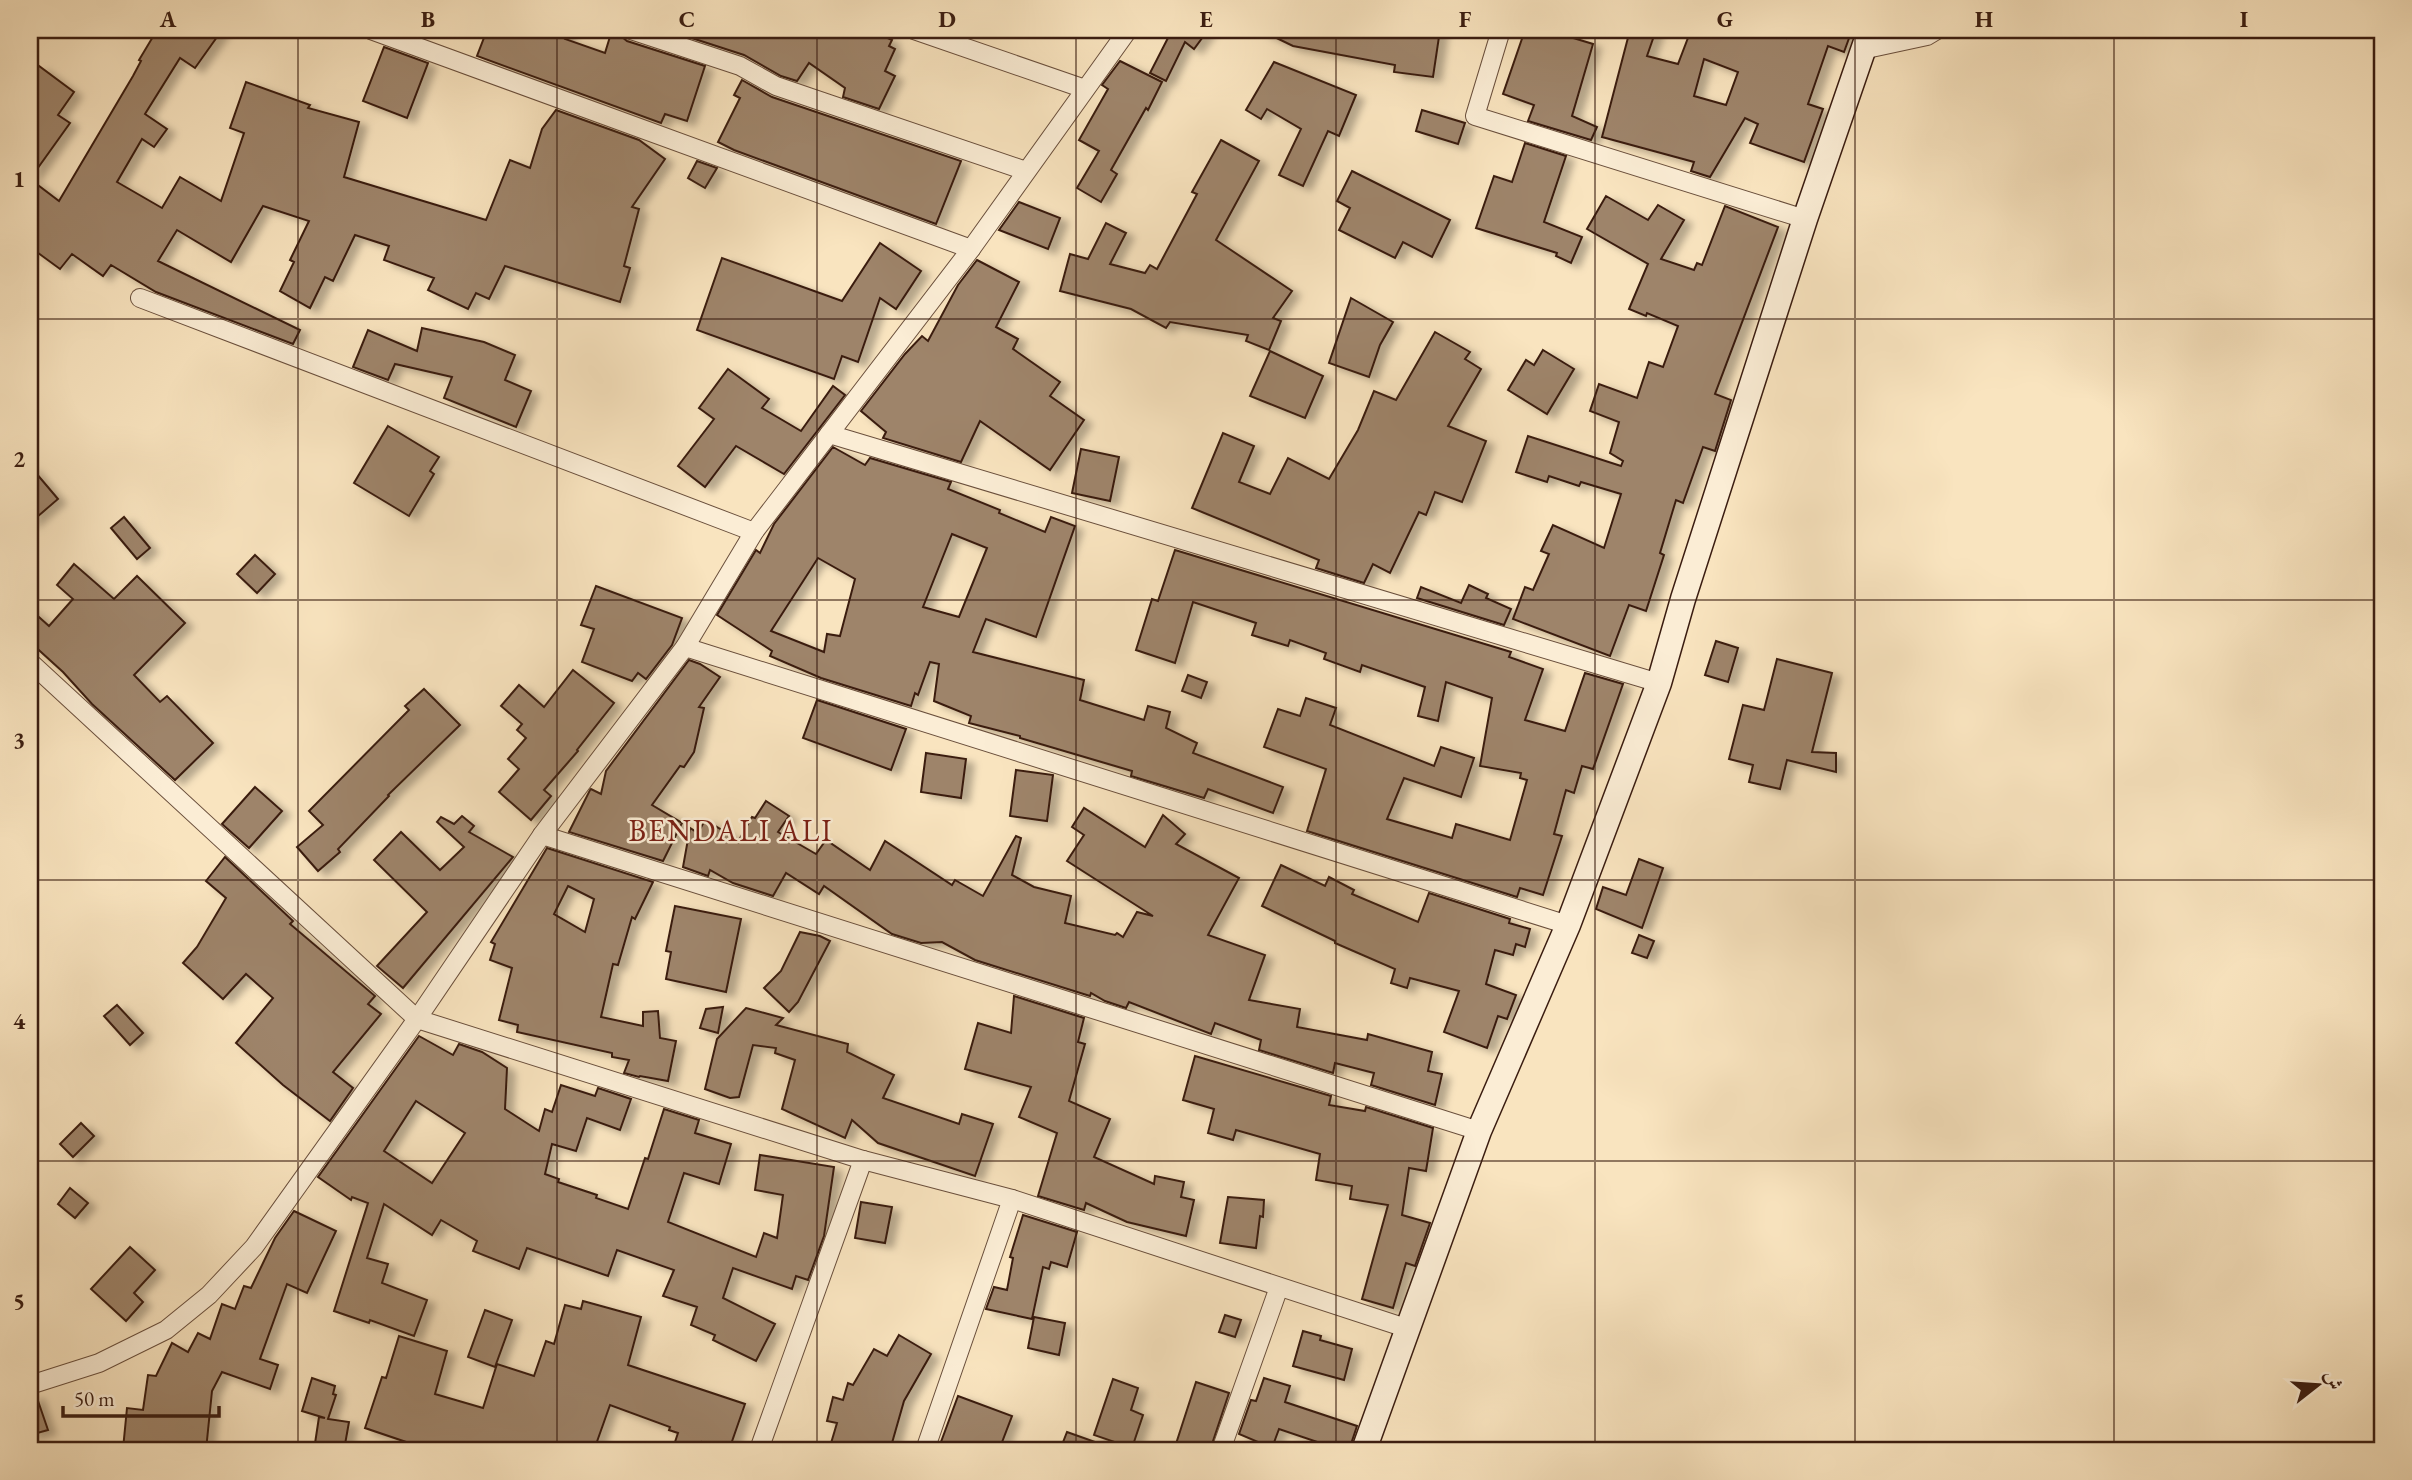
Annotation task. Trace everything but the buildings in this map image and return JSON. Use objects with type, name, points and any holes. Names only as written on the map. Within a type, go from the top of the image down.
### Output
[{"type":"main road","points":[[1364,1450],[1479,1132],[1568,925],[1659,683],[1683,599],[1805,219],[1866,40]]},
{"type":"street","points":[[372,30],[971,249]]},
{"type":"street","points":[[631,30],[740,66],[776,86],[1026,171]]},
{"type":"street","points":[[914,30],[1085,89]]},
{"type":"street","points":[[30,1385],[99,1363],[166,1330],[209,1295],[254,1247],[417,1019],[542,835],[685,647],[754,532],[971,249],[1128,30]]},
{"type":"street","points":[[1501,30],[1475,116],[1805,219]]},
{"type":"street","points":[[1866,40],[1927,36],[1937,30]]},
{"type":"street","points":[[140,299],[754,532]]},
{"type":"street","points":[[828,433],[1659,683]]},
{"type":"street","points":[[685,647],[1568,925]]},
{"type":"street","points":[[30,662],[417,1019],[863,1160],[1012,1199],[1409,1329]]},
{"type":"street","points":[[542,835],[1479,1132]]},
{"type":"street","points":[[761,1444],[863,1160]]},
{"type":"street","points":[[925,1450],[1012,1199]]},
{"type":"street","points":[[1221,1450],[1279,1287]]},
{"type":"district","name":"BENDALI ALI","points":[[731,830]]}]
